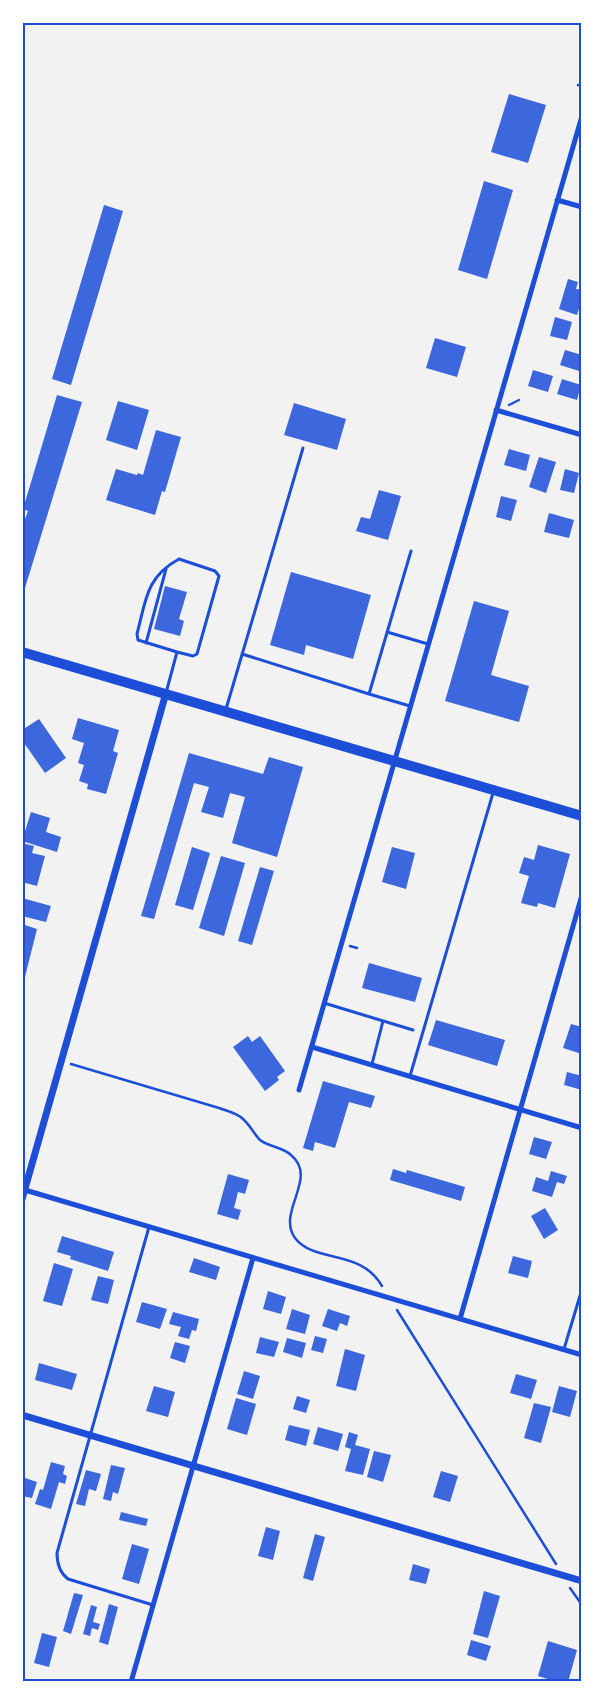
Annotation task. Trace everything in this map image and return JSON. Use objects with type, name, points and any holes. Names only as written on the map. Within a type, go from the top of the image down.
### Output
[{"type":"highway","points":[[22,652],[582,816]]},
{"type":"street","points":[[299,1090],[582,116]]},
{"type":"street","points":[[557,200],[582,207]]},
{"type":"street","points":[[496,410],[582,435]]},
{"type":"street","points":[[22,1199],[166,693]]},
{"type":"street","points":[[460,1319],[582,895]]},
{"type":"street","points":[[312,1047],[582,1128]]},
{"type":"street","points":[[25,1190],[582,1355]]},
{"type":"street","points":[[132,1682],[253,1258]]},
{"type":"street","points":[[22,1415],[194,1464],[582,1581]]},
{"type":"lane","points":[[226,711],[303,448]]},
{"type":"lane","points":[[369,694],[411,551]]},
{"type":"lane","points":[[179,559],[215,571],[218,576],[197,654],[193,656],[138,640],[137,634],[150,585],[167,566],[179,559]]},
{"type":"lane","points":[[146,643],[167,566]]},
{"type":"lane","points":[[387,632],[428,644]]},
{"type":"lane","points":[[166,693],[177,652]]},
{"type":"lane","points":[[242,654],[410,706]]},
{"type":"lane","points":[[410,1076],[494,790]]},
{"type":"lane","points":[[324,1003],[412,1030]]},
{"type":"lane","points":[[372,1065],[383,1021]]},
{"type":"lane","points":[[149,1227],[60,1542],[57,1561],[62,1575],[68,1579],[153,1605]]},
{"type":"lane","points":[[564,1350],[582,1289]]},
{"type":"path","points":[[578,85],[582,86]]},
{"type":"building","points":[[509,94],[546,105],[528,163],[491,152]]},
{"type":"building","points":[[484,181],[513,190],[487,279],[458,270]]},
{"type":"building","points":[[104,205],[123,211],[71,385],[52,379]]},
{"type":"building","points":[[568,279],[578,282],[576,289],[582,290],[582,299],[577,315],[559,309]]},
{"type":"building","points":[[555,317],[572,322],[567,340],[550,336]]},
{"type":"building","points":[[435,338],[466,347],[457,377],[426,368]]},
{"type":"building","points":[[565,350],[582,355],[579,371],[560,365]]},
{"type":"building","points":[[533,370],[553,376],[548,392],[528,386]]},
{"type":"building","points":[[562,379],[581,385],[577,400],[557,394]]},
{"type":"building","points":[[57,395],[82,402],[25,588],[22,587],[22,527],[28,511],[23,509]]},
{"type":"building","points":[[118,401],[149,410],[137,450],[106,440]]},
{"type":"building","points":[[294,403],[346,419],[337,450],[284,435]]},
{"type":"building","points":[[156,430],[181,437],[165,492],[162,491],[155,515],[106,500],[116,469],[143,475]]},
{"type":"building","points":[[509,449],[530,455],[526,471],[504,465]]},
{"type":"building","points":[[539,457],[556,462],[546,493],[529,487]]},
{"type":"building","points":[[565,469],[579,473],[574,493],[560,490]]},
{"type":"building","points":[[379,490],[401,496],[388,540],[356,531],[361,517],[370,519]]},
{"type":"building","points":[[501,496],[517,500],[511,521],[496,517]]},
{"type":"building","points":[[549,513],[574,520],[569,538],[544,532]]},
{"type":"building","points":[[291,572],[371,595],[353,659],[306,645],[304,655],[270,645]]},
{"type":"building","points":[[165,586],[187,592],[179,619],[184,621],[180,636],[154,629]]},
{"type":"building","points":[[474,601],[509,611],[491,675],[529,686],[519,722],[445,701]]},
{"type":"building","points":[[78,718],[119,730],[113,751],[118,753],[106,794],[87,789],[88,784],[79,781],[84,765],[78,763],[84,743],[72,739]]},
{"type":"building","points":[[39,719],[66,758],[45,773],[22,740],[22,730]]},
{"type":"building","points":[[189,753],[263,774],[269,757],[303,767],[277,857],[232,843],[245,797],[230,793],[223,818],[201,812],[209,787],[194,783],[154,919],[141,916]]},
{"type":"building","points":[[31,812],[50,818],[46,832],[61,837],[57,852],[22,841]]},
{"type":"building","points":[[22,843],[34,846],[32,853],[45,856],[37,886],[22,882]]},
{"type":"building","points":[[538,845],[570,854],[555,908],[538,903],[537,907],[521,903],[529,876],[519,873],[524,857],[534,860]]},
{"type":"building","points":[[192,847],[210,853],[193,910],[175,905]]},
{"type":"building","points":[[392,847],[415,853],[406,889],[382,882]]},
{"type":"building","points":[[221,856],[245,863],[224,936],[199,928]]},
{"type":"building","points":[[260,867],[274,871],[252,945],[238,941]]},
{"type":"building","points":[[22,898],[51,906],[46,922],[22,916]]},
{"type":"building","points":[[22,924],[37,929],[25,977],[22,977]]},
{"type":"building","points":[[369,963],[422,978],[415,1002],[362,988]]},
{"type":"building","points":[[436,1020],[505,1040],[497,1066],[428,1045]]},
{"type":"building","points":[[571,1024],[582,1027],[582,1054],[563,1048]]},
{"type":"building","points":[[248,1036],[252,1042],[260,1036],[285,1071],[277,1077],[279,1080],[265,1091],[233,1047]]},
{"type":"building","points":[[567,1072],[582,1076],[582,1090],[564,1085]]},
{"type":"building","points":[[323,1081],[375,1096],[371,1108],[349,1102],[335,1148],[315,1142],[313,1151],[303,1148]]},
{"type":"building","points":[[534,1137],[552,1142],[546,1159],[529,1154]]},
{"type":"building","points":[[393,1169],[406,1173],[407,1170],[465,1187],[461,1201],[390,1180]]},
{"type":"building","points":[[551,1171],[567,1176],[564,1184],[557,1182],[552,1197],[532,1191],[536,1177],[548,1181]]},
{"type":"building","points":[[228,1174],[249,1180],[245,1194],[238,1192],[234,1208],[241,1210],[238,1220],[217,1214]]},
{"type":"building","points":[[545,1208],[558,1230],[544,1239],[531,1216]]},
{"type":"building","points":[[62,1236],[114,1252],[108,1271],[70,1259],[71,1256],[57,1252]]},
{"type":"building","points":[[513,1256],[532,1261],[528,1278],[508,1273]]},
{"type":"building","points":[[194,1258],[220,1267],[216,1280],[189,1272]]},
{"type":"building","points":[[54,1263],[73,1269],[62,1306],[43,1301]]},
{"type":"building","points":[[98,1276],[114,1280],[108,1304],[91,1300]]},
{"type":"building","points":[[268,1291],[286,1297],[281,1314],[263,1309]]},
{"type":"building","points":[[142,1302],[167,1309],[160,1329],[136,1322]]},
{"type":"building","points":[[292,1309],[310,1315],[305,1334],[286,1329]]},
{"type":"building","points":[[328,1309],[350,1316],[347,1326],[340,1323],[337,1331],[322,1326]]},
{"type":"building","points":[[173,1312],[199,1319],[196,1331],[192,1330],[189,1339],[178,1336],[181,1327],[169,1324]]},
{"type":"building","points":[[315,1336],[327,1339],[323,1353],[311,1350]]},
{"type":"building","points":[[260,1337],[279,1342],[274,1357],[256,1353]]},
{"type":"building","points":[[287,1338],[306,1343],[302,1358],[283,1352]]},
{"type":"building","points":[[175,1342],[190,1346],[185,1363],[170,1358]]},
{"type":"building","points":[[345,1349],[365,1355],[356,1391],[336,1386]]},
{"type":"building","points":[[39,1363],[77,1374],[72,1390],[35,1380]]},
{"type":"building","points":[[244,1371],[260,1376],[253,1399],[237,1394]]},
{"type":"building","points":[[516,1374],[537,1380],[531,1399],[510,1393]]},
{"type":"building","points":[[154,1386],[175,1392],[168,1417],[146,1411]]},
{"type":"building","points":[[559,1386],[577,1391],[570,1417],[552,1412]]},
{"type":"building","points":[[297,1396],[310,1400],[306,1413],[293,1409]]},
{"type":"building","points":[[236,1398],[256,1404],[247,1435],[227,1429]]},
{"type":"building","points":[[534,1403],[551,1407],[541,1443],[524,1438]]},
{"type":"building","points":[[289,1425],[310,1430],[306,1446],[285,1440]]},
{"type":"building","points":[[318,1427],[343,1434],[338,1451],[313,1444]]},
{"type":"building","points":[[349,1432],[358,1435],[355,1445],[370,1449],[363,1475],[345,1471],[351,1449],[345,1447]]},
{"type":"building","points":[[374,1451],[391,1455],[383,1482],[367,1477]]},
{"type":"building","points":[[51,1462],[65,1466],[63,1474],[67,1476],[65,1484],[59,1482],[51,1509],[35,1504],[40,1489],[43,1490]]},
{"type":"building","points":[[111,1465],[125,1468],[118,1494],[113,1492],[111,1501],[103,1499]]},
{"type":"building","points":[[86,1470],[101,1474],[96,1491],[89,1489],[85,1506],[76,1504]]},
{"type":"building","points":[[441,1471],[458,1476],[450,1502],[433,1497]]},
{"type":"building","points":[[22,1477],[37,1482],[32,1498],[22,1496]]},
{"type":"building","points":[[121,1512],[148,1519],[146,1526],[119,1520]]},
{"type":"building","points":[[266,1527],[280,1531],[273,1560],[258,1556]]},
{"type":"building","points":[[315,1534],[325,1537],[313,1581],[303,1578]]},
{"type":"building","points":[[132,1544],[149,1549],[139,1584],[122,1579]]},
{"type":"building","points":[[413,1564],[430,1569],[426,1584],[409,1580]]},
{"type":"building","points":[[484,1591],[500,1596],[488,1638],[473,1634]]},
{"type":"building","points":[[74,1593],[83,1595],[71,1634],[63,1631]]},
{"type":"building","points":[[109,1604],[118,1607],[108,1645],[99,1642]]},
{"type":"building","points":[[91,1605],[97,1607],[93,1622],[100,1624],[98,1630],[92,1628],[90,1636],[83,1634]]},
{"type":"building","points":[[42,1633],[57,1637],[49,1667],[34,1663]]},
{"type":"building","points":[[471,1640],[491,1646],[486,1661],[467,1655]]},
{"type":"building","points":[[548,1641],[577,1650],[568,1682],[557,1682],[538,1676]]}]
